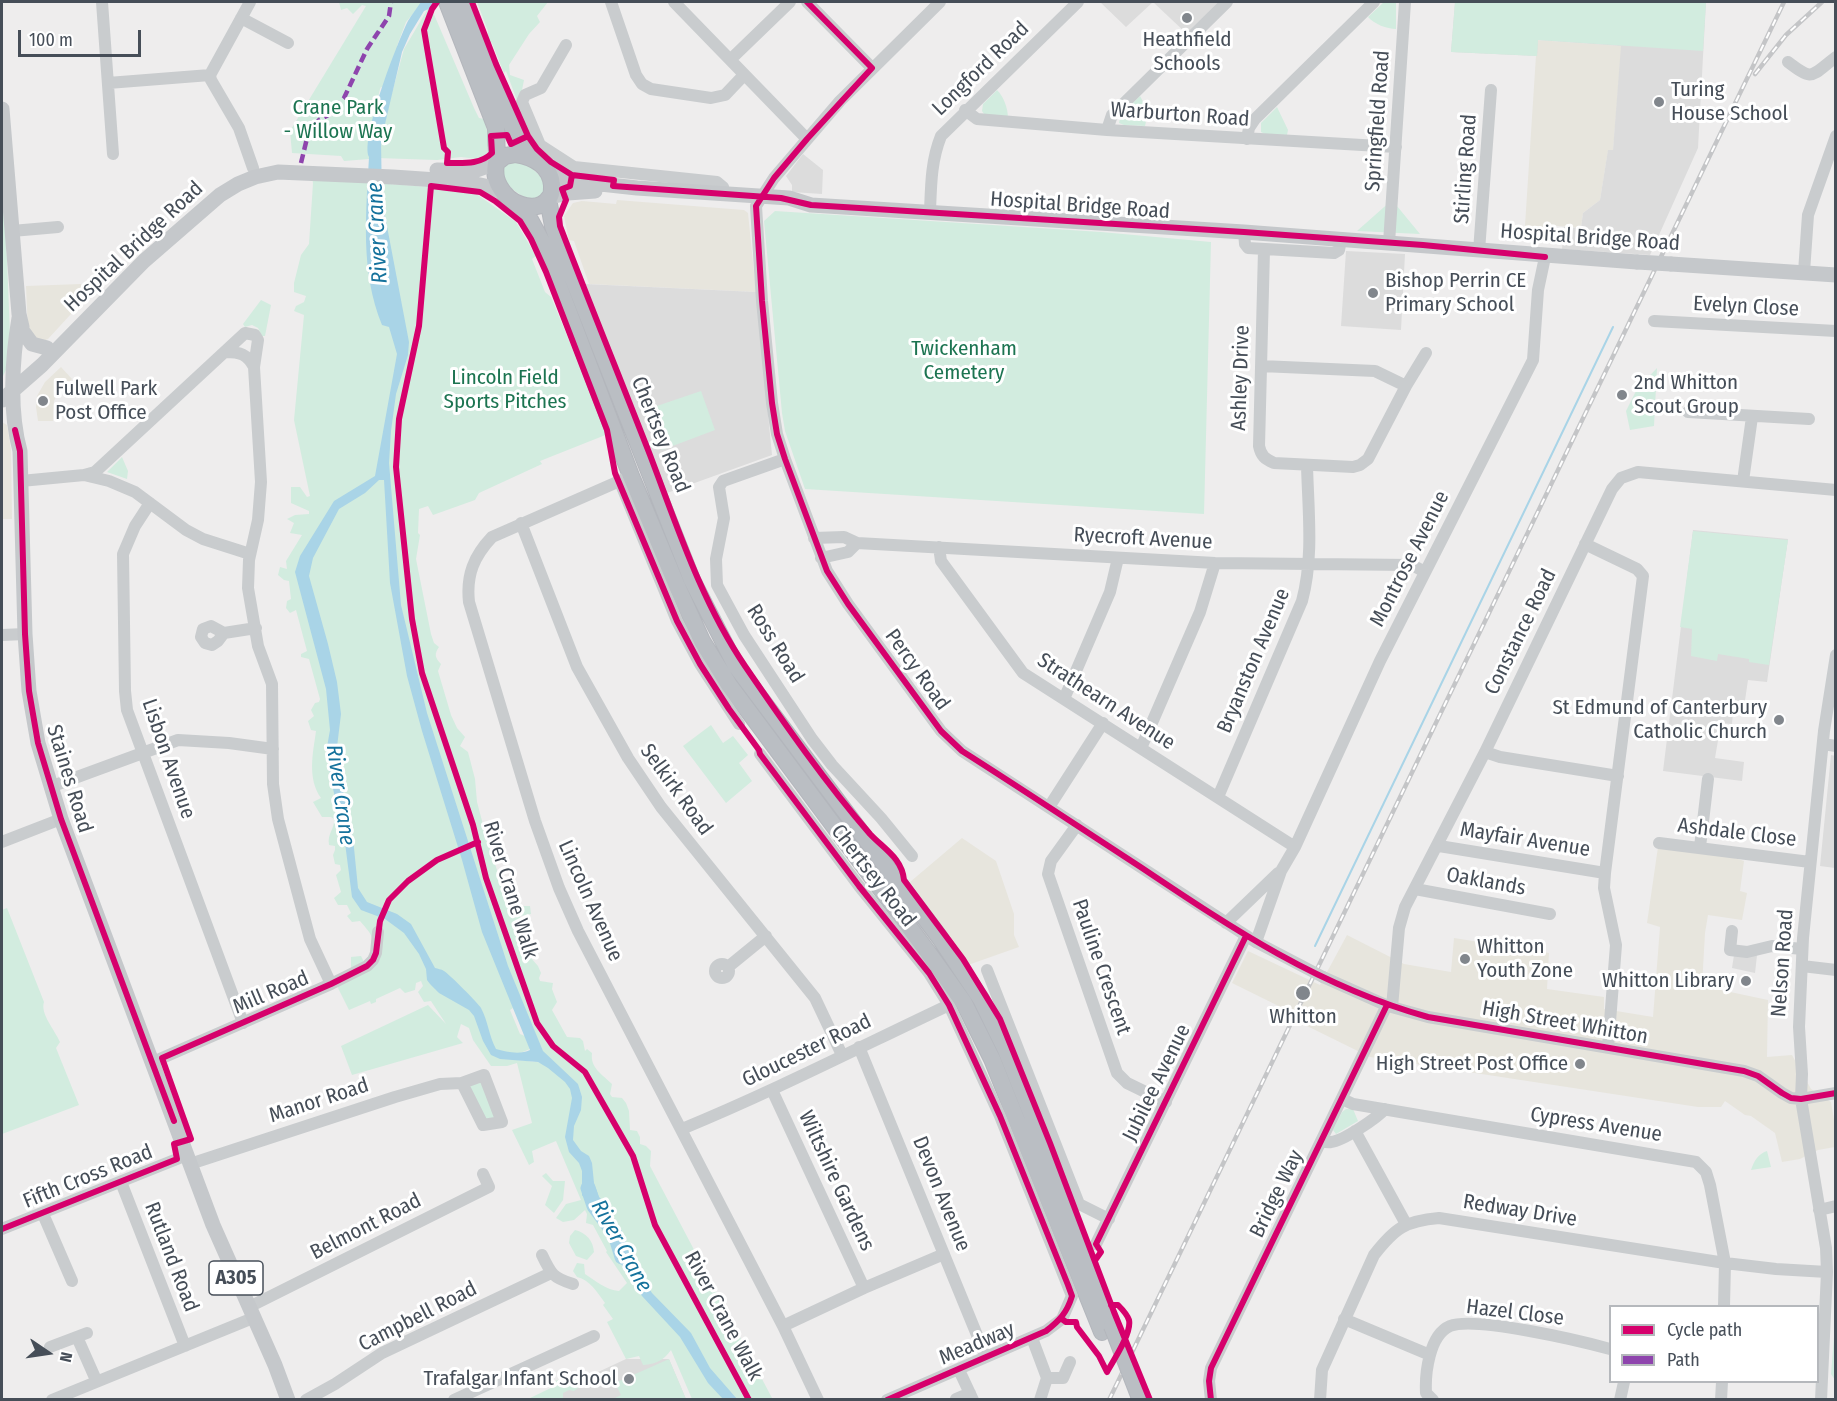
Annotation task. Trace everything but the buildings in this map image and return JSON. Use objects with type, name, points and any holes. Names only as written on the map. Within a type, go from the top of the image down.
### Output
[{"type":"highway","points":[[453,2],[516,136],[528,156],[547,169],[552,188],[549,198],[531,206],[509,198],[495,178],[496,128],[453,2]]},
{"type":"highway","points":[[496,162],[506,156],[516,154],[528,156]]},
{"type":"highway","name":"Chertsey Road","points":[[509,198],[530,218],[542,242],[626,479],[702,641],[729,685],[964,1003],[992,1059],[1006,1114],[1093,1307],[1107,1329]]},
{"type":"highway","name":"Chertsey Road","points":[[549,198],[553,226],[561,248],[692,580],[736,666],[940,938],[981,999],[1006,1050],[1030,1110],[1107,1329],[1137,1399]]},
{"type":"main road","name":"Staines Road","points":[[2,109],[22,326],[13,385],[14,417],[20,451],[25,634],[29,691],[38,743],[61,819],[213,1226],[288,1400]]},
{"type":"main road","name":"Hospital Bridge Road","points":[[13,385],[46,348],[96,302],[220,195],[254,173],[309,168],[393,172],[474,171],[496,162]]},
{"type":"main road","name":"Hospital Bridge Road","points":[[547,169],[564,180],[725,194],[788,208],[807,204],[1244,232],[1545,257],[1836,275]]},
{"type":"main road","name":"Hospital Bridge Road","points":[[393,172],[473,183],[509,198]]},
{"type":"main road","name":"Hospital Bridge Road","points":[[549,198],[614,184],[758,201]]},
{"type":"main road","name":"Hospital Bridge Road","points":[[13,385],[96,302]]},
{"type":"main road","points":[[22,326],[32,344],[46,348]]},
{"type":"main road","name":"Staines Road","points":[[13,385],[24,429],[20,451]]},
{"type":"main road","points":[[2,406],[10,410],[14,417]]},
{"type":"street","points":[[102,2],[113,154]]},
{"type":"street","points":[[250,2],[210,75],[239,128],[254,173]]},
{"type":"street","points":[[611,2],[636,75],[642,84],[651,89],[711,98],[725,95],[744,75]]},
{"type":"street","points":[[674,2],[807,139]]},
{"type":"street","points":[[731,59],[790,2]]},
{"type":"street","points":[[807,2],[872,68]]},
{"type":"street","points":[[758,201],[807,139],[872,68],[940,2]]},
{"type":"street","name":"Longford Road","points":[[930,212],[934,152],[941,136],[1078,2]]},
{"type":"street","points":[[1107,130],[1112,115],[1227,2]]},
{"type":"street","points":[[1247,138],[1249,128],[1255,119],[1374,2]]},
{"type":"street","name":"Springfield Road","points":[[1389,243],[1405,2]]},
{"type":"street","points":[[241,18],[288,43]]},
{"type":"street","points":[[566,45],[541,88],[525,95],[522,102],[540,145],[574,167],[614,184]]},
{"type":"street","points":[[1788,62],[1805,75],[1812,76],[1836,57]]},
{"type":"street","points":[[108,83],[210,75]]},
{"type":"street","name":"Stirling Road","points":[[1479,251],[1491,90]]},
{"type":"street","name":"Warburton Road","points":[[966,110],[977,119],[1107,130],[1396,147]]},
{"type":"street","points":[[1804,272],[1809,215],[1836,136]]},
{"type":"street","name":"Percy Road","points":[[758,201],[762,310],[777,434],[821,558],[838,590],[941,731],[962,751],[1251,939],[1323,977]]},
{"type":"street","points":[[12,231],[58,227]]},
{"type":"street","points":[[1244,232],[1245,244],[1248,248],[1264,250],[1334,253],[1339,250],[1341,240]]},
{"type":"street","name":"Ashley Drive","points":[[1264,250],[1259,446],[1266,459],[1274,463],[1353,467],[1360,465],[1368,459],[1426,353]]},
{"type":"street","name":"Montrose Avenue","points":[[1251,939],[1380,661],[1533,360],[1538,290],[1545,257]]},
{"type":"street","name":"Evelyn Close","points":[[1654,321],[1836,331]]},
{"type":"street","points":[[21,480],[84,475],[95,472],[245,333],[255,335],[258,340],[254,367],[261,482],[258,520],[250,554],[248,588],[258,646],[272,684],[273,784],[278,819],[310,939],[331,984]]},
{"type":"street","points":[[225,352],[244,354],[250,358],[254,367]]},
{"type":"street","points":[[1261,366],[1375,371],[1406,386]]},
{"type":"street","points":[[1688,412],[1809,419]]},
{"type":"street","points":[[1743,481],[1752,417]]},
{"type":"street","name":"Ross Road","points":[[785,459],[723,481],[719,487],[724,518],[716,559],[717,585],[744,635],[812,739],[912,856]]},
{"type":"street","name":"Bryanston Avenue","points":[[1218,797],[1302,601],[1308,581],[1307,465]]},
{"type":"street","name":"Constance Road","points":[[1390,1006],[1405,907],[1485,752],[1612,489],[1621,478],[1638,472],[1836,490]]},
{"type":"street","points":[[84,475],[124,487],[186,530],[203,539],[250,554]]},
{"type":"street","name":"Lincoln Avenue","points":[[626,479],[492,537],[480,550],[472,565],[468,586],[469,602],[535,821],[559,888],[578,931],[783,1326],[818,1400]]},
{"type":"street","name":"Chertsey Road","points":[[626,479],[677,621],[699,664],[739,724]]},
{"type":"street","name":"Lisbon Avenue","points":[[150,503],[127,541],[122,564],[127,710],[243,1023]]},
{"type":"street","name":"Selkirk Road","points":[[521,523],[577,667],[628,758],[661,807],[815,998],[842,1055]]},
{"type":"street","name":"Ryecroft Avenue","points":[[814,538],[844,537],[857,543],[1118,558],[1412,565],[1425,572]]},
{"type":"street","name":"Ryecroft Avenue","points":[[821,558],[848,552],[857,543]]},
{"type":"street","points":[[1585,544],[1637,569],[1642,576],[1605,873],[1604,888],[1616,945],[1608,1047]]},
{"type":"street","name":"Strathearn Avenue","points":[[939,547],[941,561],[1023,673],[1295,848]]},
{"type":"street","points":[[1064,699],[1110,592],[1118,558]]},
{"type":"street","points":[[1142,748],[1200,612],[1215,562]]},
{"type":"street","points":[[224,633],[256,628]]},
{"type":"street","points":[[2,635],[25,634]]},
{"type":"street","name":"Nelson Road","points":[[1821,1400],[1831,1314],[1826,1248],[1801,1099],[1802,1074],[1798,1027],[1810,862],[1829,745],[1836,655]]},
{"type":"street","points":[[1049,807],[1103,723]]},
{"type":"street","points":[[50,787],[178,740],[191,739],[273,749]]},
{"type":"street","points":[[1485,752],[1500,757],[1618,776]]},
{"type":"street","name":"Chertsey Road","points":[[760,754],[859,886],[929,973],[949,1005],[1006,1114],[1072,1296],[1070,1304]]},
{"type":"street","points":[[1700,847],[1708,779]]},
{"type":"street","points":[[2,842],[61,819]]},
{"type":"street","name":"Pauline Crescent","points":[[1077,825],[1051,861],[1048,874],[1117,1073],[1127,1083],[1166,1102]]},
{"type":"street","name":"Ashdale Close","points":[[1659,843],[1810,862]]},
{"type":"street","name":"Mayfair Avenue","points":[[1438,846],[1605,873]]},
{"type":"street","name":"Montrose Avenue","points":[[1226,923],[1281,871]]},
{"type":"street","name":"Oaklands","points":[[1415,889],[1550,914]]},
{"type":"street","points":[[1732,931],[1730,950],[1747,952],[1772,946],[1802,950]]},
{"type":"street","name":"Mill Road","points":[[153,1062],[367,966],[376,953],[378,932]]},
{"type":"street","points":[[728,967],[766,936]]},
{"type":"street","name":"Jubilee Avenue","points":[[1096,1244],[1166,1102],[1251,939]]},
{"type":"street","points":[[1802,966],[1836,970]]},
{"type":"street","points":[[987,970],[1079,1204],[1109,1219]]},
{"type":"street","name":"High Street Whitton","points":[[1323,977],[1390,1006],[1428,1017],[1744,1071],[1758,1076],[1787,1096],[1801,1099]]},
{"type":"street","name":"Gloucester Road","points":[[682,1129],[772,1090],[949,1005]]},
{"type":"street","name":"Bridge Way","points":[[1211,1400],[1209,1381],[1211,1368],[1321,1141],[1390,1006]]},
{"type":"street","name":"Devon Avenue","points":[[859,1047],[986,1357]]},
{"type":"street","name":"Manor Road","points":[[189,1160],[440,1084],[462,1083]]},
{"type":"street","name":"Wiltshire Gardens","points":[[772,1090],[864,1288]]},
{"type":"street","points":[[1801,1099],[1836,1093]]},
{"type":"street","name":"Cypress Avenue","points":[[1342,1099],[1353,1104],[1696,1162],[1706,1172],[1710,1185],[1725,1263],[1724,1305]]},
{"type":"street","points":[[1320,1400],[1322,1370],[1374,1255],[1387,1239],[1406,1224],[1355,1131],[1385,1109]]},
{"type":"street","name":"Bridge Way","points":[[1321,1141],[1332,1142],[1355,1131]]},
{"type":"street","name":"Fifth Cross Road","points":[[2,1229],[121,1182],[189,1160]]},
{"type":"street","name":"Belmont Road","points":[[251,1312],[489,1187],[483,1174]]},
{"type":"street","name":"Rutland Road","points":[[121,1182],[185,1346]]},
{"type":"street","points":[[1819,1210],[1836,1206]]},
{"type":"street","points":[[43,1214],[72,1281]]},
{"type":"street","name":"Redway Drive","points":[[1406,1224],[1439,1218],[1725,1263],[1827,1272]]},
{"type":"street","points":[[783,1326],[944,1254]]},
{"type":"street","points":[[542,1255],[551,1273],[560,1280],[573,1284]]},
{"type":"street","name":"Campbell Road","points":[[306,1400],[382,1353],[551,1273]]},
{"type":"street","points":[[1070,1304],[1093,1307]]},
{"type":"street","name":"Meadway","points":[[887,1400],[1046,1331],[1062,1319],[1070,1304]]},
{"type":"street","points":[[52,1400],[70,1396],[96,1380],[185,1346],[251,1312]]},
{"type":"street","points":[[1344,1319],[1430,1355]]},
{"type":"street","name":"Hazel Close","points":[[1433,1400],[1426,1393],[1425,1380],[1430,1355],[1440,1335],[1449,1326],[1464,1324],[1523,1330],[1609,1349]]},
{"type":"street","points":[[50,1347],[82,1335],[96,1380]]},
{"type":"street","points":[[454,1400],[594,1336]]},
{"type":"street","points":[[1032,1338],[1047,1378],[1040,1400]]},
{"type":"street","points":[[1047,1378],[1067,1381],[1070,1362]]},
{"type":"street","points":[[956,1399],[971,1396],[959,1370]]},
{"type":"street","points":[[1620,1400],[1624,1383]]},
{"type":"street","points":[[1721,1400],[1722,1383]]},
{"type":"street","points":[[1822,1386],[1836,1390]]},
{"type":"shaded area","name":"Heathfield Schools","points":[[1100,2],[1153,2],[1126,27]]},
{"type":"shaded area","name":"Heathfield Schools","points":[[1153,2],[1220,2],[1187,34]]},
{"type":"shaded area","name":"Turing House School","points":[[1455,2],[1706,2],[1698,148],[1650,255],[1562,249],[1564,227],[1581,228],[1583,213],[1600,200],[1608,150],[1613,150],[1621,46],[1538,40],[1537,56],[1451,52]]},
{"type":"shaded area","points":[[1537,40],[1622,46],[1613,151],[1608,151],[1600,200],[1583,213],[1581,228],[1547,225],[1541,239],[1524,241]]},
{"type":"shaded area","points":[[803,154],[823,170],[822,194],[792,192],[792,185],[786,176]]},
{"type":"shaded area","points":[[617,200],[744,210],[748,213],[756,292],[589,284],[574,241],[569,240],[564,216],[573,203],[582,201],[616,204]]},
{"type":"shaded area","name":"Bishop Perrin CE Primary School","points":[[1346,251],[1405,254],[1401,330],[1341,326]]},
{"type":"shaded area","points":[[81,284],[82,302],[48,339],[41,342],[28,333],[26,286]]},
{"type":"shaded area","points":[[585,284],[756,292],[772,455],[667,493]]},
{"type":"shaded area","points":[[61,367],[72,379],[58,393],[54,401],[53,421],[38,421],[37,396],[45,382]]},
{"type":"shaded area","points":[[2,422],[7,425],[11,449],[12,519],[2,519]]},
{"type":"shaded area","points":[[1693,530],[1788,539],[1767,682],[1748,680],[1743,714],[1733,713],[1732,724],[1721,723],[1715,758],[1744,762],[1742,781],[1663,771]]},
{"type":"shaded area","points":[[1831,755],[1836,756],[1835,868],[1820,866]]},
{"type":"shaded area","points":[[962,838],[996,861],[1014,914],[1014,935],[1019,947],[968,965],[910,882]]},
{"type":"shaded area","points":[[1658,847],[1728,856],[1744,861],[1740,891],[1747,893],[1742,920],[1708,915],[1702,986],[1768,1000],[1767,1057],[1792,1055],[1811,1089],[1831,1102],[1835,1126],[1835,1147],[1818,1150],[1800,1159],[1782,1162],[1775,1133],[1725,1101],[1721,1107],[1698,1107],[1370,1057],[1307,1026],[1309,1021],[1232,983],[1248,951],[1320,985],[1347,935],[1404,964],[1451,972],[1454,938],[1549,953],[1547,989],[1604,997],[1604,1009],[1653,1017],[1660,927],[1647,923]]},
{"type":"shaded area","points":[[1734,955],[1757,955],[1755,973],[1732,968]]},
{"type":"shaded area","name":"Trafalgar Infant School","points":[[626,1359],[669,1359],[686,1399],[538,1400]]},
{"type":"green space","name":"Crane Park - Willow Way","points":[[339,2],[423,2],[406,22],[397,46],[399,46],[387,90],[381,87],[380,89],[370,133],[369,159],[344,161],[341,156],[292,153],[290,131],[366,6],[362,5],[353,14],[347,8],[341,10]]},
{"type":"green space","points":[[477,2],[548,2],[537,16],[540,22],[529,34],[509,65],[510,75],[524,80],[522,90],[527,127],[506,71],[504,73],[492,43],[487,40],[488,31]]},
{"type":"green space","points":[[1384,2],[1396,2],[1396,29],[1381,26],[1368,17]]},
{"type":"green space","points":[[1455,2],[1706,2],[1703,51],[1538,40],[1537,56],[1451,52]]},
{"type":"green space","points":[[430,5],[474,108],[479,118],[484,119],[489,138],[493,141],[487,147],[487,156],[477,159],[461,157],[437,160],[377,158],[404,49]]},
{"type":"green space","points":[[997,90],[1005,103],[1008,118],[984,114],[982,111],[983,104]]},
{"type":"green space","points":[[1140,96],[1146,111],[1145,126],[1119,123],[1121,114]]},
{"type":"green space","points":[[1277,107],[1288,130],[1287,135],[1261,132],[1261,123]]},
{"type":"green space","points":[[514,159],[532,168],[540,176],[544,188],[543,195],[531,200],[510,187],[505,178],[504,165]]},
{"type":"green space","name":"Lincoln Field Sports Pitches","points":[[312,178],[475,193],[516,222],[536,256],[532,259],[545,292],[551,297],[608,434],[540,461],[542,464],[479,493],[475,500],[433,515],[428,506],[419,509],[418,533],[420,535],[416,559],[431,634],[434,643],[439,647],[436,658],[441,664],[438,671],[451,715],[457,728],[465,737],[460,746],[468,752],[485,832],[490,831],[490,825],[501,826],[499,838],[489,838],[485,834],[499,876],[503,872],[510,903],[530,906],[531,914],[520,916],[522,922],[519,927],[531,958],[541,973],[540,981],[553,983],[552,989],[557,1002],[552,1010],[567,1037],[580,1038],[585,1051],[587,1049],[592,1053],[595,1067],[612,1084],[610,1094],[612,1097],[622,1098],[626,1103],[630,1130],[637,1131],[640,1144],[651,1151],[650,1166],[772,1398],[769,1400],[692,1399],[671,1350],[662,1359],[652,1364],[643,1365],[639,1356],[626,1359],[607,1322],[613,1319],[603,1305],[605,1303],[593,1287],[577,1277],[573,1271],[577,1263],[584,1264],[585,1274],[601,1285],[614,1290],[619,1291],[627,1283],[606,1252],[593,1225],[586,1223],[585,1210],[574,1220],[563,1222],[556,1218],[566,1204],[581,1200],[556,1141],[532,1151],[534,1162],[529,1165],[512,1130],[532,1123],[517,1063],[507,1066],[491,1066],[473,1040],[469,1028],[461,1024],[457,1037],[463,1043],[352,1075],[341,1046],[428,1005],[446,1024],[431,1001],[424,1002],[418,992],[423,986],[421,981],[416,983],[415,990],[405,993],[400,988],[376,999],[376,1002],[371,1004],[370,1001],[349,1010],[335,982],[351,970],[351,957],[361,956],[365,964],[371,961],[372,939],[360,921],[352,922],[347,916],[351,913],[347,905],[338,905],[334,898],[341,892],[336,875],[341,870],[340,865],[335,864],[333,855],[335,846],[329,845],[334,819],[322,817],[313,802],[321,798],[312,774],[316,731],[311,730],[308,721],[314,716],[311,710],[320,699],[309,659],[301,657],[301,654],[307,651],[296,610],[290,613],[286,608],[287,601],[291,599],[289,581],[278,575],[280,567],[287,569],[286,561],[302,535],[290,533],[294,523],[287,519],[295,515],[309,514],[309,511],[291,503],[291,487],[300,487],[307,497],[310,496],[294,420],[304,315],[294,311],[296,306],[304,302],[306,296],[294,292],[294,283],[301,255],[309,244]],"holes":[[[513,1008],[521,1024],[532,1025],[546,1063],[518,1060],[518,1054],[530,1049],[525,1036],[520,1034],[510,1010]]]},
{"type":"green space","points":[[1392,200],[1420,234],[1357,231]]},
{"type":"green space","points":[[2,201],[5,208],[11,360],[2,378]]},
{"type":"green space","name":"Twickenham Cemetery","points":[[775,211],[1101,232],[1211,242],[1204,514],[805,489],[785,431],[782,413],[764,221]]},
{"type":"green space","points":[[261,300],[271,305],[265,336],[262,336],[258,328],[252,325],[245,327],[243,324]]},
{"type":"green space","points":[[1657,368],[1654,426],[1630,430],[1626,411],[1637,389]]},
{"type":"green space","points":[[701,391],[715,430],[662,450],[648,409]]},
{"type":"green space","points":[[122,457],[128,471],[127,479],[107,472]]},
{"type":"green space","points":[[1693,531],[1788,540],[1769,665],[1718,654],[1717,661],[1691,656],[1692,629],[1680,627]]},
{"type":"green space","points":[[711,725],[723,743],[733,736],[748,755],[739,763],[752,781],[726,803],[683,746]]},
{"type":"green space","points":[[7,908],[44,1002],[44,1012],[60,1042],[56,1048],[79,1105],[2,1134],[2,910]]},
{"type":"green space","points":[[483,1082],[495,1119],[485,1119],[469,1091],[471,1085]]},
{"type":"green space","points":[[1346,1109],[1353,1109],[1358,1121],[1336,1134],[1333,1130],[1342,1112]]},
{"type":"green space","points":[[1767,1151],[1771,1167],[1751,1170],[1757,1158]]},
{"type":"green space","points":[[546,1173],[553,1181],[565,1181],[563,1200],[554,1213],[545,1205],[552,1186],[542,1176]]},
{"type":"green space","points":[[575,1230],[586,1235],[592,1244],[594,1252],[587,1260],[576,1256],[569,1243],[570,1236]]},
{"type":"green space","points":[[1835,1325],[1835,1380],[1831,1374]]},
{"type":"green space","points":[[669,1359],[686,1399],[613,1399],[621,1395],[615,1383]]},
{"type":"green space","points":[[573,1372],[582,1380],[574,1391],[569,1390],[563,1393],[563,1399],[528,1399],[555,1386],[555,1381]]},
{"type":"water","name":"River Crane","points":[[421,2],[436,2],[424,11],[402,52],[381,141],[382,200],[409,342],[408,355],[396,394],[389,463],[401,605],[427,713],[508,966],[543,1051],[578,1084],[582,1097],[581,1110],[574,1126],[573,1140],[581,1151],[589,1156],[599,1197],[607,1205],[643,1279],[652,1293],[691,1333],[710,1368],[737,1399],[723,1399],[708,1383],[680,1337],[642,1296],[613,1248],[616,1236],[601,1212],[587,1202],[582,1195],[582,1171],[579,1163],[569,1152],[565,1137],[572,1098],[565,1082],[538,1062],[500,1059],[491,1055],[474,1016],[469,1010],[439,993],[430,984],[419,954],[404,933],[385,919],[361,910],[352,897],[345,843],[330,775],[327,747],[330,730],[326,689],[295,572],[300,556],[334,501],[375,476],[397,354],[389,327],[382,325],[375,305],[367,263],[368,147],[375,111],[396,48],[408,21]],"holes":[[[379,480],[384,480],[390,583],[407,676],[482,932],[530,1050],[526,1052],[496,1049],[481,1008],[447,973],[435,968],[411,924],[397,914],[367,902],[358,888],[353,838],[338,767],[337,747],[341,714],[337,682],[309,576],[313,558],[339,509],[365,493]]]},
{"type":"waterway","points":[[1315,946],[1613,327]]},
{"type":"waterway","name":"River Crane","points":[[588,1188],[594,1206],[615,1234],[622,1257]]},
{"type":"railway","points":[[1109,1400],[1784,2]]},
{"type":"railway","points":[[1755,74],[1786,35],[1822,2]]},
{"type":"marked path","points":[[301,163],[309,130],[319,120],[330,114],[344,98],[367,49],[389,16],[391,2]]},
{"type":"cycle path","points":[[437,2],[424,30],[444,148],[448,152],[447,163],[471,162],[487,157],[492,153],[491,136],[507,135],[511,144],[528,136]]},
{"type":"cycle path","points":[[472,2],[496,64],[528,136],[537,149],[551,162],[572,175],[614,180],[613,186],[781,198],[811,205],[1244,232],[1423,245],[1545,257]]},
{"type":"cycle path","points":[[807,2],[872,68],[774,178],[756,206],[762,301],[777,434],[827,571],[848,604],[941,731],[962,751],[1210,913],[1279,954],[1351,990],[1428,1017],[1744,1071],[1758,1076],[1791,1098],[1801,1099],[1836,1093]]},
{"type":"cycle path","points":[[572,175],[570,186],[562,189],[566,200],[559,217],[560,226],[703,590],[745,666],[837,794],[870,834],[892,854],[903,872],[904,880],[963,959],[1000,1019],[1150,1400]]},
{"type":"cycle path","name":"River Crane Walk","points":[[749,1400],[655,1225],[633,1156],[585,1072],[553,1046],[537,1023],[486,878],[473,825],[422,673],[412,619],[396,467],[399,419],[419,326],[431,186],[480,192],[520,221],[531,239],[607,430],[615,473],[677,621],[700,664],[760,754],[859,886],[929,973],[949,1005],[1000,1116],[1068,1285],[1072,1296],[1068,1307],[1059,1320],[1046,1331],[887,1400]]},
{"type":"cycle path","points":[[15,430],[20,451],[25,634],[29,691],[38,743],[61,819],[174,1121]]},
{"type":"cycle path","name":"River Crane Walk","points":[[2,1229],[177,1159],[174,1144],[191,1139],[162,1058],[367,966],[376,953],[380,921],[389,900],[408,881],[437,860],[478,842]]},
{"type":"cycle path","points":[[1096,1259],[1101,1252],[1096,1244],[1246,936]]},
{"type":"cycle path","points":[[1211,1400],[1209,1381],[1211,1368],[1387,1005]]},
{"type":"cycle path","points":[[1062,1319],[1066,1322],[1076,1322],[1107,1372],[1121,1347],[1129,1326],[1129,1320],[1123,1310],[1118,1305],[1111,1305]]},
{"type":"place","name":"Heathfield Schools","points":[[1187,18]]},
{"type":"place","name":"Turing House School","points":[[1659,102]]},
{"type":"place","name":"Bishop Perrin CE Primary School","points":[[1373,293]]},
{"type":"place","name":"2nd Whitton Scout Group","points":[[1622,395]]},
{"type":"place","name":"Fulwell Park Post Office","points":[[43,401]]},
{"type":"place","name":"St Edmund of Canterbury Catholic Church","points":[[1779,720]]},
{"type":"place","name":"Whitton Youth Zone","points":[[1465,959]]},
{"type":"place","name":"Whitton Library","points":[[1746,981]]},
{"type":"place","name":"Whitton","points":[[1303,993]]},
{"type":"place","name":"High Street Post Office","points":[[1580,1064]]},
{"type":"place","name":"Trafalgar Infant School","points":[[629,1379]]}]
